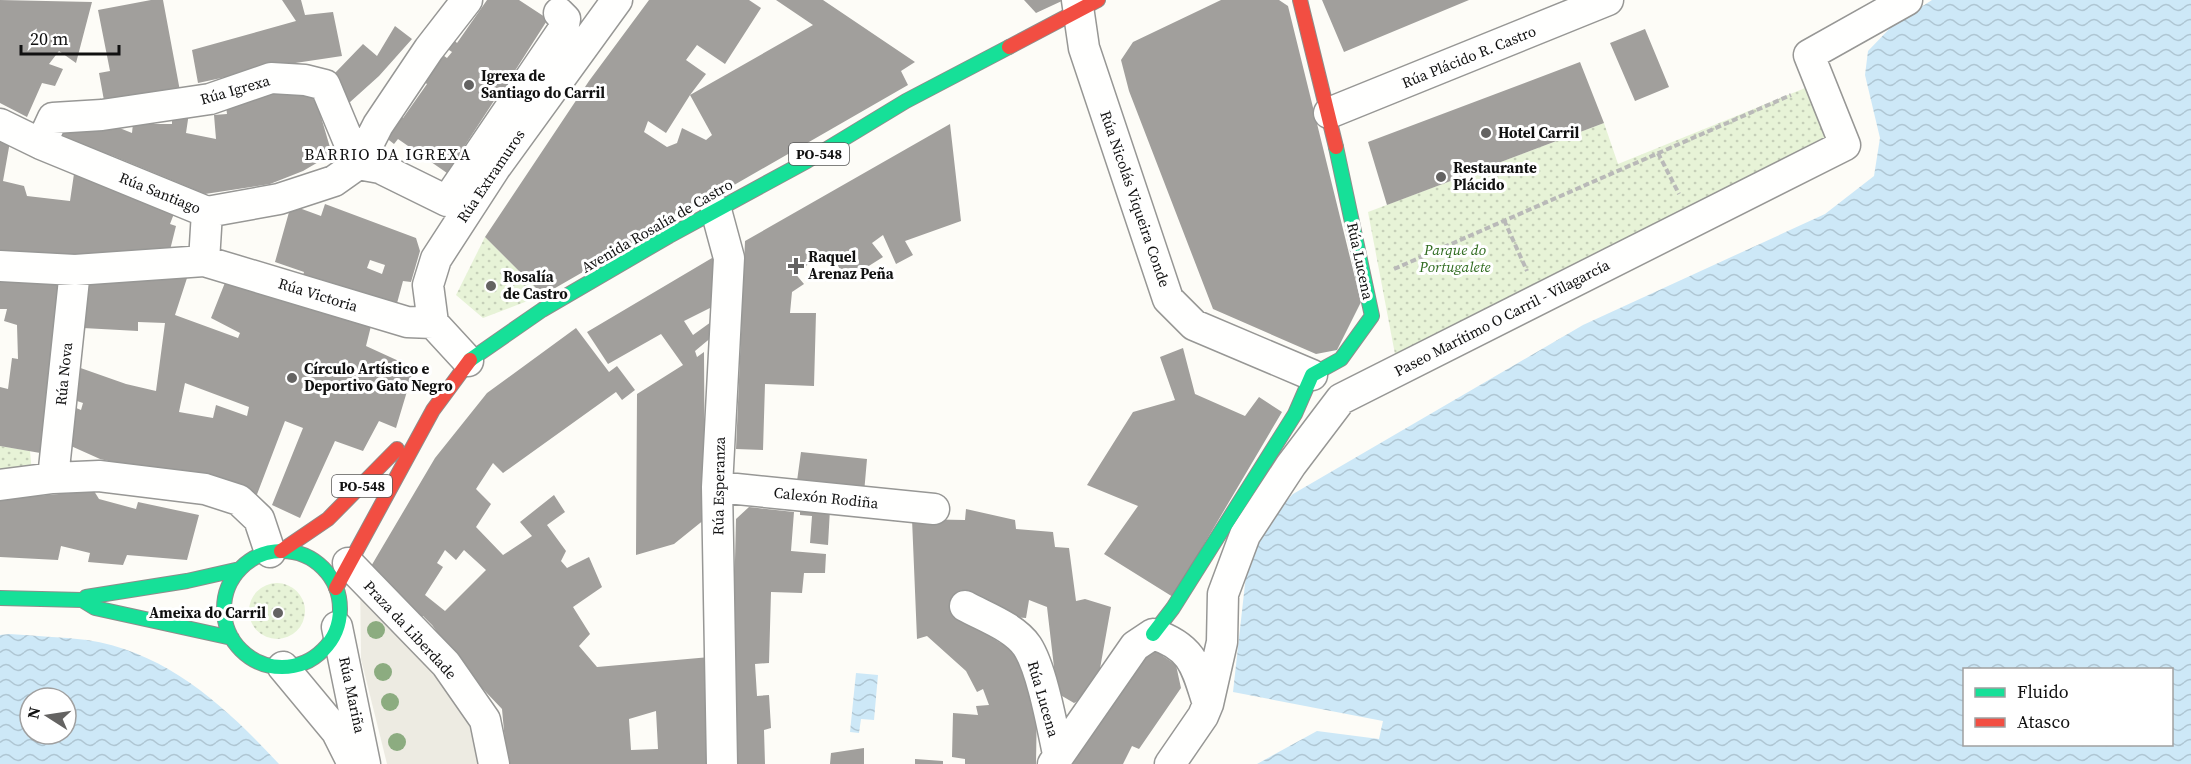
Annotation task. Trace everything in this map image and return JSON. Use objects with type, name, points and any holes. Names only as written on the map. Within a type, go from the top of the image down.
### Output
[{"type":"main road","name":"Rúa Lucena","points":[[1152,634],[1173,608],[1295,414],[1312,375],[1341,359],[1372,316],[1329,113],[1300,0]]},
{"type":"main road","name":"Avenida Rosalía de Castro","points":[[342,576],[433,410],[468,361],[542,310],[716,210],[807,162],[906,100],[1084,3]]},
{"type":"main road","name":"PO-548","points":[[0,598],[82,600],[96,593],[118,593],[201,580],[240,569],[254,558],[303,541],[375,474],[433,410]]},
{"type":"main road","points":[[240,569],[230,584],[224,602],[225,621],[231,638],[253,660],[283,668],[300,664],[316,656],[329,643],[337,627],[342,576],[327,573],[314,561],[298,554],[275,552]]},
{"type":"main road","name":"PO-548","points":[[82,600],[95,608],[231,638]]},
{"type":"street","name":"Rúa Santiago","points":[[0,124],[41,144],[207,212],[279,199],[334,181],[358,164],[378,125],[429,49],[467,0]]},
{"type":"street","name":"Rúa Extramuros","points":[[433,323],[429,285],[436,259],[495,168],[617,0]]},
{"type":"street","name":"Rúa Plácido R. Castro","points":[[1329,113],[1608,0]]},
{"type":"street","name":"Paseo Marítimo O Carril - Vilagarcía","points":[[1170,764],[1203,716],[1208,704],[1222,642],[1223,594],[1245,535],[1291,465],[1341,399],[1845,144],[1809,55],[1907,0]]},
{"type":"street","name":"Rúa Nicolás Viqueira Conde","points":[[1084,3],[1084,48],[1168,299],[1194,325],[1312,375]]},
{"type":"street","points":[[358,164],[380,168],[447,201],[563,30],[565,20],[557,4]]},
{"type":"street","name":"Rúa Igrexa","points":[[41,144],[52,118],[102,115],[210,99],[271,78],[305,80],[325,85],[358,164]]},
{"type":"street","name":"Rúa Esperanza","points":[[716,210],[729,258],[717,487],[722,764]]},
{"type":"street","points":[[204,261],[207,212]]},
{"type":"street","name":"Rúa Victoria","points":[[0,266],[75,270],[204,261],[407,322],[433,323]]},
{"type":"street","name":"Rúa Nova","points":[[53,478],[75,270]]},
{"type":"street","points":[[433,323],[468,361]]},
{"type":"street","points":[[0,485],[53,478],[99,477],[205,489],[239,500],[259,519],[275,552]]},
{"type":"street","name":"Calexón Rodiña","points":[[717,487],[934,509]]},
{"type":"street","name":"Praza da Liberdade","points":[[342,576],[446,664],[485,720],[494,764]]},
{"type":"street","name":"Rúa Lucena","points":[[965,606],[1012,632],[1027,647],[1044,692],[1056,759]]},
{"type":"street","name":"Rúa Mariña","points":[[337,627],[365,764]]},
{"type":"street","points":[[1152,634],[1174,641],[1195,663],[1208,704]]},
{"type":"street","name":"Rúa Lucena","points":[[1056,759],[1135,646],[1152,634]]},
{"type":"street","name":"Rúa Mariña","points":[[283,668],[337,732],[353,764]]},
{"type":"path","points":[[1390,270],[1820,82]]},
{"type":"path","points":[[1658,153],[1694,221]]},
{"type":"path","points":[[1504,220],[1539,299]]},
{"type":"green space","name":"Parque do Portugalete","points":[[1820,82],[1845,145],[1398,370],[1368,212],[1604,123],[1618,164]]},
{"type":"green space","points":[[485,237],[543,295],[483,318],[456,295]]},
{"type":"green space","points":[[0,446],[30,451],[32,473],[0,475]]},
{"type":"green space","points":[[271,583],[283,583],[293,587],[301,595],[305,611],[301,627],[293,635],[283,639],[271,639],[261,635],[253,627],[249,617],[249,605],[253,595],[261,587]]},
{"type":"shaded area","points":[[360,576],[446,664],[494,764],[387,764],[361,659]]},
{"type":"water","points":[[1932,0],[2191,0],[2191,764],[1257,764],[1317,731],[1379,739],[1383,721],[1233,692],[1250,539],[1293,494],[1583,325],[1825,214],[1874,176],[1880,138],[1865,75],[1868,51],[1893,25]]},
{"type":"water","points":[[9,634],[87,640],[116,646],[143,656],[169,669],[216,703],[279,764],[0,764],[0,635]]},
{"type":"water","points":[[856,673],[878,675],[874,720],[861,719],[859,733],[850,732]]},
{"type":"building","points":[[0,0],[92,2],[76,63],[59,51],[49,64],[63,69],[55,86],[42,83],[27,117],[0,103]]},
{"type":"building","points":[[151,0],[163,0],[180,91],[105,106],[99,73],[110,71],[98,10]]},
{"type":"building","points":[[282,0],[301,0],[305,15],[333,12],[342,56],[282,65],[198,83],[192,50],[296,21]]},
{"type":"building","name":"Igrexa de Santiago do Carril","points":[[487,0],[519,0],[548,19],[511,77],[515,81],[509,91],[503,87],[447,173],[398,139],[394,144],[380,133],[395,113],[403,118],[427,84],[418,77],[437,51],[447,58],[452,52],[446,48],[453,39],[457,43]]},
{"type":"building","points":[[649,0],[749,0],[761,8],[725,64],[697,45],[686,60],[706,74],[690,95],[813,25],[776,0],[823,0],[915,62],[901,71],[908,85],[543,295],[485,237],[589,81]],"holes":[[[690,95],[712,135],[706,140],[682,128],[677,143],[667,147],[644,132],[648,121],[666,133]]]},
{"type":"building","points":[[1024,0],[1064,0],[1036,13]]},
{"type":"building","points":[[1221,0],[1279,0],[1288,6],[1361,302],[1337,350],[1316,354],[1213,309],[1129,91],[1121,60],[1133,42]]},
{"type":"building","points":[[1322,0],[1469,0],[1344,52]]},
{"type":"building","points":[[395,26],[412,39],[379,76],[349,103],[335,73],[363,44],[377,56]]},
{"type":"building","points":[[1645,29],[1669,87],[1635,101],[1610,43]]},
{"type":"building","name":"Hotel Carril","points":[[1580,62],[1604,123],[1387,205],[1368,142]]},
{"type":"building","points":[[294,85],[316,100],[332,154],[303,171],[270,184],[205,194],[113,156],[53,137],[59,120],[117,127],[132,133],[134,114],[148,115],[148,124],[172,124],[172,110],[190,106],[186,133],[216,139],[214,115],[227,114],[225,98]]},
{"type":"building","points":[[950,124],[961,221],[905,241],[913,255],[896,264],[883,235],[872,243],[883,257],[845,281],[832,252],[794,272],[804,284],[792,292],[790,313],[816,313],[814,386],[765,384],[763,450],[736,449],[745,241]]},
{"type":"building","points":[[0,131],[11,136],[3,181],[24,186],[27,196],[70,201],[75,167],[175,211],[170,224],[176,226],[168,258],[136,254],[0,254]]},
{"type":"building","points":[[325,204],[416,238],[420,251],[411,282],[403,281],[396,307],[302,279],[304,272],[275,262],[291,205],[321,216]],"holes":[[[370,260],[385,265],[382,274],[367,268]]]},
{"type":"building","points":[[712,258],[725,266],[722,302],[684,321],[693,335],[711,322],[713,336],[695,351],[697,357],[704,352],[705,519],[674,544],[636,555],[637,394],[683,365],[661,334],[608,364],[587,332]]},
{"type":"building","points":[[188,275],[175,315],[238,338],[240,333],[211,318],[226,280],[373,318],[366,346],[414,368],[396,428],[379,421],[363,451],[335,441],[300,518],[272,505],[303,428],[285,421],[256,497],[100,459],[62,442],[69,405],[81,410],[83,403],[68,398],[72,365],[126,384],[156,391],[165,323],[138,322],[138,331],[83,328],[88,282]],"holes":[[[185,383],[249,407],[247,416],[216,405],[213,418],[179,412]]]},
{"type":"building","points":[[0,276],[62,280],[46,454],[0,446],[0,387],[8,389],[12,358],[18,359],[17,325],[4,321],[7,309],[0,309]]},
{"type":"building","points":[[576,328],[609,372],[617,366],[635,390],[622,400],[616,392],[503,473],[493,463],[476,489],[491,504],[476,527],[503,555],[532,536],[520,522],[554,495],[565,512],[547,525],[566,551],[561,561],[567,568],[589,557],[602,587],[573,607],[590,634],[579,646],[597,667],[710,657],[716,764],[507,764],[502,709],[463,668],[432,625],[423,616],[417,620],[370,568],[435,458],[487,393]],"holes":[[[445,550],[456,560],[464,550],[486,570],[445,611],[425,595],[443,567],[437,563]],[[656,711],[658,749],[631,750],[629,719]]]},
{"type":"building","points":[[1183,348],[1195,394],[1245,416],[1259,397],[1282,412],[1173,597],[1104,554],[1138,506],[1087,485],[1133,412],[1175,400],[1160,357]]},
{"type":"building","points":[[801,452],[867,459],[864,493],[797,481]]},
{"type":"building","points":[[94,491],[99,499],[136,509],[138,502],[199,515],[187,560],[127,555],[123,565],[88,562],[90,553],[61,546],[58,560],[0,557],[0,499]]},
{"type":"building","points":[[749,507],[794,512],[791,551],[826,554],[825,573],[804,573],[802,593],[771,592],[769,663],[755,664],[757,696],[769,695],[771,728],[764,730],[765,764],[730,764],[736,519]]},
{"type":"building","points":[[800,507],[830,509],[828,545],[810,543],[812,516],[800,515]]},
{"type":"building","points":[[966,509],[1015,520],[1016,529],[1053,532],[1055,547],[1069,548],[1076,601],[1085,599],[1111,607],[1096,691],[1074,703],[1057,693],[1047,607],[1029,600],[1026,618],[999,616],[970,622],[1000,643],[1009,644],[1018,654],[1037,698],[1036,764],[965,764],[965,759],[952,757],[953,713],[978,715],[976,706],[989,705],[983,689],[977,692],[966,671],[927,636],[917,639],[912,519],[965,520]]},
{"type":"building","points":[[1147,645],[1176,665],[1181,688],[1139,749],[1132,746],[1123,764],[1060,764]]},
{"type":"building","points":[[864,748],[864,764],[830,764],[831,753]]},
{"type":"building","points":[[915,759],[943,761],[943,764],[915,764]]},
{"type":"traffic: fast","points":[[470,360],[542,310],[669,236],[807,161],[906,101],[1009,47]]},
{"type":"traffic: fast","points":[[1153,634],[1173,608],[1295,414],[1312,375],[1341,359],[1372,316],[1336,147]]},
{"type":"traffic: fast","points":[[282,551],[304,556],[323,568],[335,587],[340,609],[335,631],[323,650],[304,662],[282,667],[260,662],[241,650],[229,631],[224,609],[229,587],[241,568],[260,556],[282,551]]},
{"type":"traffic: fast","points":[[86,597],[187,581],[240,569]]},
{"type":"traffic: fast","points":[[0,598],[82,600],[95,608],[232,638]]},
{"type":"traffic: jam","points":[[1009,47],[1098,0]]},
{"type":"traffic: jam","points":[[1300,0],[1336,147]]},
{"type":"traffic: jam","points":[[336,588],[433,410],[470,360]]},
{"type":"traffic: jam","points":[[281,551],[328,519],[397,449]]},
{"type":"place","name":"Igrexa de Santiago do Carril","points":[[469,85]]},
{"type":"place","name":"Hotel Carril","points":[[1486,133]]},
{"type":"place","name":"Restaurante Plácido","points":[[1441,177]]},
{"type":"place","name":"Raquel Arenaz Peña","points":[[796,266]]},
{"type":"place","name":"Rosalía de Castro","points":[[491,286]]},
{"type":"place","name":"Círculo Artístico e Deportivo Gato Negro","points":[[292,378]]},
{"type":"place","name":"Ameixa do Carril","points":[[278,613]]},
{"type":"district","name":"BARRIO DA IGREXA","points":[[388,154]]}]
